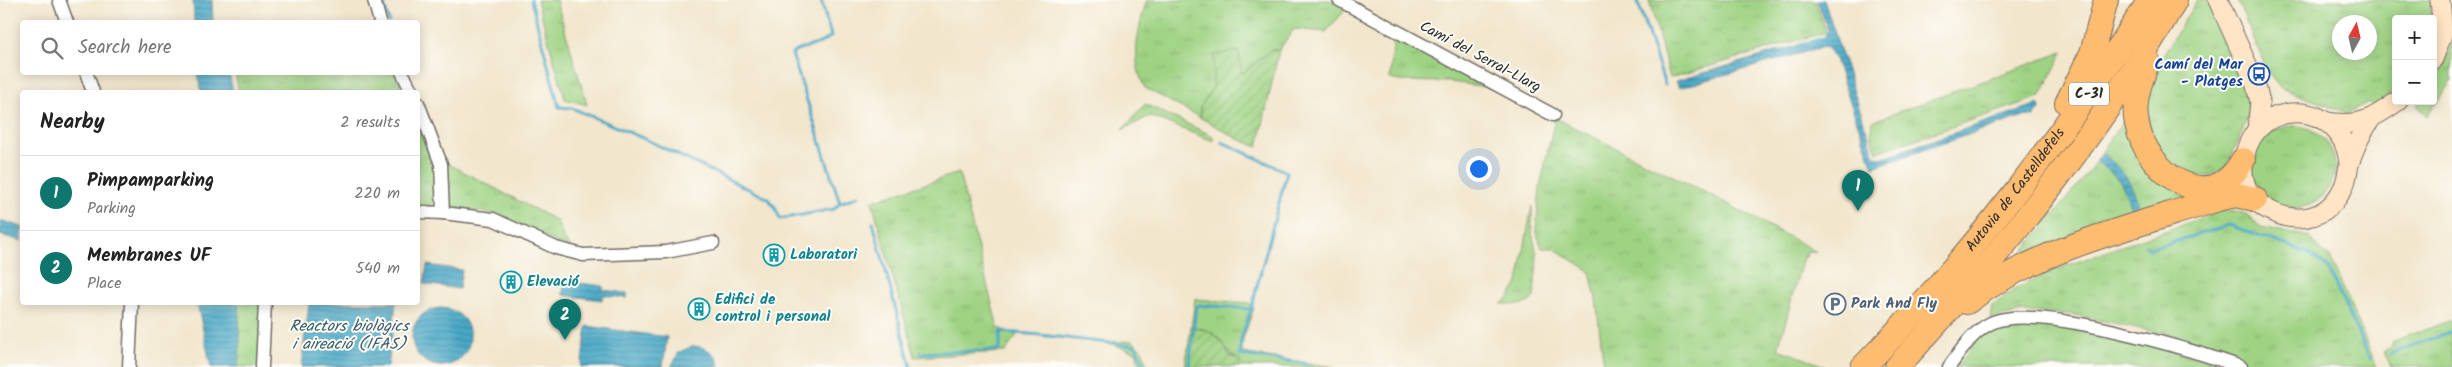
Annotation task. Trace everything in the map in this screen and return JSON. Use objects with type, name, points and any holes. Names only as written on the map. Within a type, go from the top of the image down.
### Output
[{"type":"highway","points":[[2023,184],[2092,53],[2106,0]]},
{"type":"highway","name":"Autovia de Castelldefels","points":[[1863,367],[1934,291],[2023,184],[2099,80],[2150,0]]},
{"type":"highway","name":"Autovia de Castelldefels","points":[[1897,367],[1932,329],[2016,230],[2069,160],[2160,26],[2175,0]]},
{"type":"highway","points":[[2160,26],[2140,80],[2136,102],[2136,123],[2149,155],[2164,172],[2178,181],[2205,188],[2222,184],[2230,178],[2243,160]]},
{"type":"highway","points":[[1932,329],[1979,292],[2048,256],[2218,199],[2236,196],[2255,199]]},
{"type":"main road","points":[[2218,0],[2255,82],[2260,102],[2257,129]]},
{"type":"main road","points":[[2437,46],[2442,32],[2440,0]]},
{"type":"main road","points":[[2255,82],[2274,100],[2326,122],[2335,130],[2344,143],[2349,164]]},
{"type":"main road","points":[[2299,112],[2272,118],[2257,129],[2248,142],[2243,160],[2243,177],[2250,194],[2265,208],[2284,217],[2311,216],[2329,207],[2337,199],[2343,188],[2357,141],[2370,120],[2392,105]]},
{"type":"main road","points":[[2326,122],[2345,124],[2370,120]]},
{"type":"street","points":[[59,0],[66,20]]},
{"type":"street","points":[[374,0],[379,20]]},
{"type":"street","name":"Camí del Serral-Llarg","points":[[1339,0],[1553,115]]},
{"type":"street","points":[[87,75],[92,90]]},
{"type":"street","points":[[404,75],[411,90]]},
{"type":"street","points":[[420,109],[441,164],[442,213]]},
{"type":"street","points":[[420,212],[493,219],[556,248],[583,255],[666,252],[713,243]]},
{"type":"street","points":[[129,367],[132,305]]},
{"type":"street","points":[[262,367],[265,305]]},
{"type":"street","points":[[1948,367],[1976,333],[1991,323],[2008,318],[2032,318],[2128,334],[2198,351],[2240,367]]},
{"type":"green space","points":[[537,0],[556,0],[587,105],[565,99]]},
{"type":"green space","points":[[1147,0],[1330,0],[1346,9],[1326,32],[1294,29],[1279,50],[1272,49],[1242,74],[1213,87],[1200,108],[1201,118],[1145,88],[1140,78],[1137,44]]},
{"type":"green space","points":[[1649,0],[1815,0],[1826,32],[1670,78]]},
{"type":"green space","points":[[2197,0],[2207,0],[2251,91],[2251,110],[2228,164],[2217,173],[2202,177],[2185,171],[2168,159],[2149,133],[2146,103],[2152,74]]},
{"type":"green space","points":[[2237,0],[2430,0],[2431,15],[2392,15],[2392,93],[2374,107],[2369,102],[2347,113],[2281,88],[2268,72]]},
{"type":"green space","points":[[1394,36],[1493,88],[1451,82],[1399,81],[1390,79]]},
{"type":"green space","points":[[2452,39],[2452,80],[2437,102],[2437,78],[2446,61]]},
{"type":"green space","points":[[1272,49],[1279,50],[1258,147],[1238,139],[1201,118],[1200,108],[1213,87],[1214,55],[1238,51],[1242,74]]},
{"type":"green space","points":[[2063,52],[2040,97],[1877,152],[1871,135],[1873,121]]},
{"type":"green space","points":[[235,75],[395,75],[404,90],[239,90]]},
{"type":"green space","points":[[1145,104],[1213,136],[1213,141],[1150,116],[1122,130]]},
{"type":"green space","points":[[2417,105],[2435,105],[2427,116]]},
{"type":"green space","points":[[2128,113],[2136,148],[2204,196],[2015,261],[2088,173]]},
{"type":"green space","points":[[1555,118],[1709,194],[1817,252],[1807,251],[1806,257],[1803,257],[1778,349],[1828,367],[1604,367],[1596,299],[1590,271],[1553,248],[1542,248],[1536,231],[1540,187]]},
{"type":"green space","points":[[420,122],[435,163],[437,176],[437,188],[434,199],[428,209],[420,209]]},
{"type":"green space","points":[[2294,126],[2310,130],[2323,138],[2331,151],[2335,167],[2331,183],[2323,196],[2310,204],[2294,208],[2278,204],[2265,196],[2257,183],[2253,167],[2257,151],[2265,138],[2278,130]]},
{"type":"green space","points":[[445,162],[557,221],[564,239],[572,248],[563,246],[500,214],[447,208]]},
{"type":"green space","points":[[959,173],[998,328],[1017,335],[1005,352],[915,357],[872,201]]},
{"type":"green space","points":[[1532,206],[1532,233],[1537,255],[1534,297],[1524,304],[1501,304],[1509,298],[1518,283]]},
{"type":"green space","points":[[2221,211],[2237,211],[2245,214],[2260,227],[2310,237],[2320,250],[2330,257],[2377,367],[2269,367],[2254,365],[2179,337],[2071,314],[2022,312],[1990,319],[1992,306],[2014,290],[2054,270]]},
{"type":"green space","points":[[1195,299],[1249,303],[1254,308],[1243,339],[1242,353],[1335,367],[1239,367],[1240,361],[1231,354],[1216,336],[1207,330],[1191,327]]},
{"type":"green space","points":[[238,305],[262,305],[259,367],[238,367],[240,344]]},
{"type":"green space","points":[[2452,320],[2452,367],[2391,367],[2384,351],[2392,347],[2391,342]]},
{"type":"green space","points":[[2033,322],[2125,338],[2233,367],[1957,367],[1982,333]]},
{"type":"green space","points":[[1191,327],[1210,331],[1223,344],[1230,356],[1241,361],[1239,367],[1185,367]]},
{"type":"green space","points":[[1133,341],[1143,351],[1147,365],[1154,367],[1140,367],[1136,352],[1105,342]]},
{"type":"water","points":[[193,0],[212,0],[213,20],[194,20]]},
{"type":"water","points":[[1817,0],[1824,0],[1875,156],[1881,158],[2038,104],[2041,107],[2034,117],[2024,116],[1873,167],[1834,56],[1826,46],[1679,88],[1676,81],[1824,38],[1828,30]]},
{"type":"water","points":[[197,75],[229,75],[233,90],[201,90]]},
{"type":"water","points":[[2102,153],[2128,180],[2142,214],[2133,218],[2122,185],[2118,179],[2096,161]]},
{"type":"water","points":[[0,220],[20,226],[20,240],[0,235]]},
{"type":"water","points":[[427,265],[462,270],[459,289],[424,284]]},
{"type":"water","points":[[564,281],[603,286],[603,290],[627,293],[627,298],[603,295],[602,300],[563,295]]},
{"type":"water","points":[[197,305],[238,305],[240,344],[238,367],[211,367]]},
{"type":"water","name":"Reactors biològics i aireació (IFAS)","points":[[309,305],[396,305],[388,367],[301,367]]},
{"type":"water","points":[[435,308],[447,308],[462,316],[470,331],[470,343],[462,358],[447,366],[435,366],[420,358],[412,343],[412,331],[420,316]]},
{"type":"water","points":[[587,326],[667,337],[663,367],[581,367]]},
{"type":"water","points":[[693,346],[703,348],[714,354],[720,367],[671,367],[679,352]]},
{"type":"waterway","points":[[383,0],[388,20]]},
{"type":"waterway","points":[[531,0],[559,107],[572,108],[645,139],[767,198],[775,207],[780,219],[834,209],[840,203],[858,196]]},
{"type":"waterway","points":[[821,0],[831,36],[827,40],[792,54],[840,203]]},
{"type":"waterway","points":[[1637,0],[1665,85]]},
{"type":"waterway","points":[[1799,45],[1827,37]]},
{"type":"waterway","points":[[1222,142],[1287,172],[1251,309]]},
{"type":"waterway","points":[[873,222],[911,367]]},
{"type":"waterway","points":[[2145,245],[2150,249],[2229,225],[2306,252],[2328,268],[2370,359]]},
{"type":"waterway","points":[[1189,367],[1196,308],[1199,305],[1251,309],[1241,339],[1240,355],[1311,364]]},
{"type":"waterway","points":[[2390,354],[2452,331]]},
{"type":"waterway","points":[[921,353],[997,350],[1000,349],[1000,332],[1017,333],[1136,346],[1145,367]]},
{"type":"place","name":"Camí del Mar - Platges","points":[[2259,74]]},
{"type":"place","name":"Pimpamparking","points":[[1858,211]]},
{"type":"place","name":"Laboratori","points":[[774,255]]},
{"type":"place","name":"Elevació","points":[[511,282]]},
{"type":"place","name":"Park And Fly","points":[[1835,304]]},
{"type":"place","name":"Edifici de control i personal","points":[[699,309]]},
{"type":"place","name":"Membranes UF","points":[[565,340]]}]
